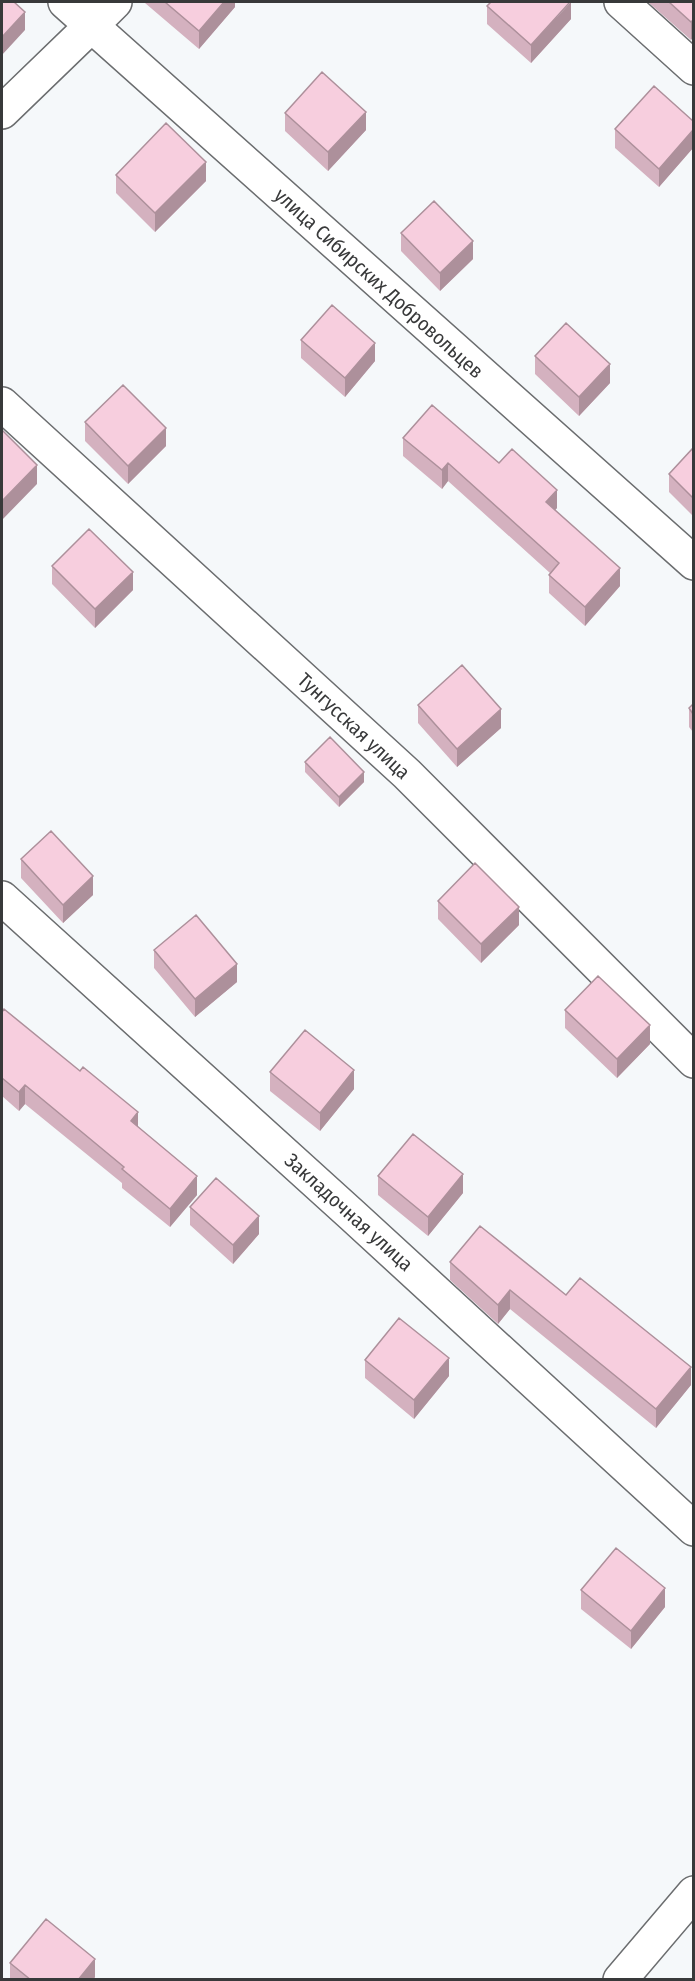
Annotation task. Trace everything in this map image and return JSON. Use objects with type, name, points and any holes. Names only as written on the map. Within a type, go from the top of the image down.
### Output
[{"type":"street","name":"улица Сибирских Добровольцев","points":[[65,2],[693,563]]},
{"type":"street","points":[[2,112],[92,27],[115,2]]},
{"type":"street","points":[[621,2],[693,68]]},
{"type":"street","name":"Тунгусская улица","points":[[2,404],[407,774],[693,1061]]},
{"type":"street","name":"Закладочная улица","points":[[2,898],[343,1207],[693,1530]]},
{"type":"street","points":[[620,1980],[693,1893]]},
{"type":"building","points":[[2,2],[14,2],[25,12],[2,37]]},
{"type":"building","points":[[165,2],[224,2],[199,31]]},
{"type":"building","points":[[491,2],[570,2],[531,45],[487,6]]},
{"type":"building","points":[[669,2],[693,2],[693,20],[691,22]]},
{"type":"building","points":[[322,72],[366,112],[328,152],[285,113]]},
{"type":"building","points":[[654,86],[693,121],[693,130],[659,169],[615,129]]},
{"type":"building","points":[[166,123],[206,162],[155,213],[116,175]]},
{"type":"building","points":[[434,201],[473,241],[440,273],[401,233]]},
{"type":"building","points":[[332,305],[375,343],[345,378],[301,340]]},
{"type":"building","points":[[566,323],[610,364],[579,397],[535,356]]},
{"type":"building","points":[[123,385],[166,428],[128,466],[85,422]]},
{"type":"building","points":[[432,405],[499,463],[512,449],[557,490],[546,502],[620,568],[585,607],[549,575],[559,563],[448,463],[442,470],[403,438]]},
{"type":"building","points":[[2,430],[37,465],[2,501]]},
{"type":"building","points":[[693,448],[693,498],[669,474]]},
{"type":"building","points":[[89,529],[133,572],[95,609],[52,566]]},
{"type":"building","points":[[462,665],[501,709],[457,749],[418,705]]},
{"type":"building","points":[[330,737],[364,772],[339,797],[305,762]]},
{"type":"building","points":[[51,831],[93,876],[63,905],[21,859]]},
{"type":"building","points":[[475,863],[519,907],[481,944],[438,901]]},
{"type":"building","points":[[196,915],[237,964],[195,999],[154,950]]},
{"type":"building","points":[[598,976],[650,1025],[617,1059],[565,1010]]},
{"type":"building","points":[[4,1009],[80,1071],[83,1067],[138,1112],[131,1121],[197,1176],[170,1209],[122,1169],[124,1167],[25,1085],[19,1092],[2,1078],[2,1012]]},
{"type":"building","points":[[305,1030],[354,1070],[320,1113],[270,1072]]},
{"type":"building","points":[[413,1134],[463,1174],[428,1217],[378,1176]]},
{"type":"building","points":[[216,1178],[259,1216],[233,1245],[190,1207]]},
{"type":"building","points":[[480,1226],[566,1295],[580,1278],[691,1367],[656,1409],[510,1290],[498,1305],[450,1262]]},
{"type":"building","points":[[399,1318],[449,1358],[414,1400],[365,1360]]},
{"type":"building","points":[[616,1548],[665,1588],[631,1631],[581,1590]]},
{"type":"building","points":[[46,1919],[95,1959],[78,1980],[31,1980],[10,1963]]}]
